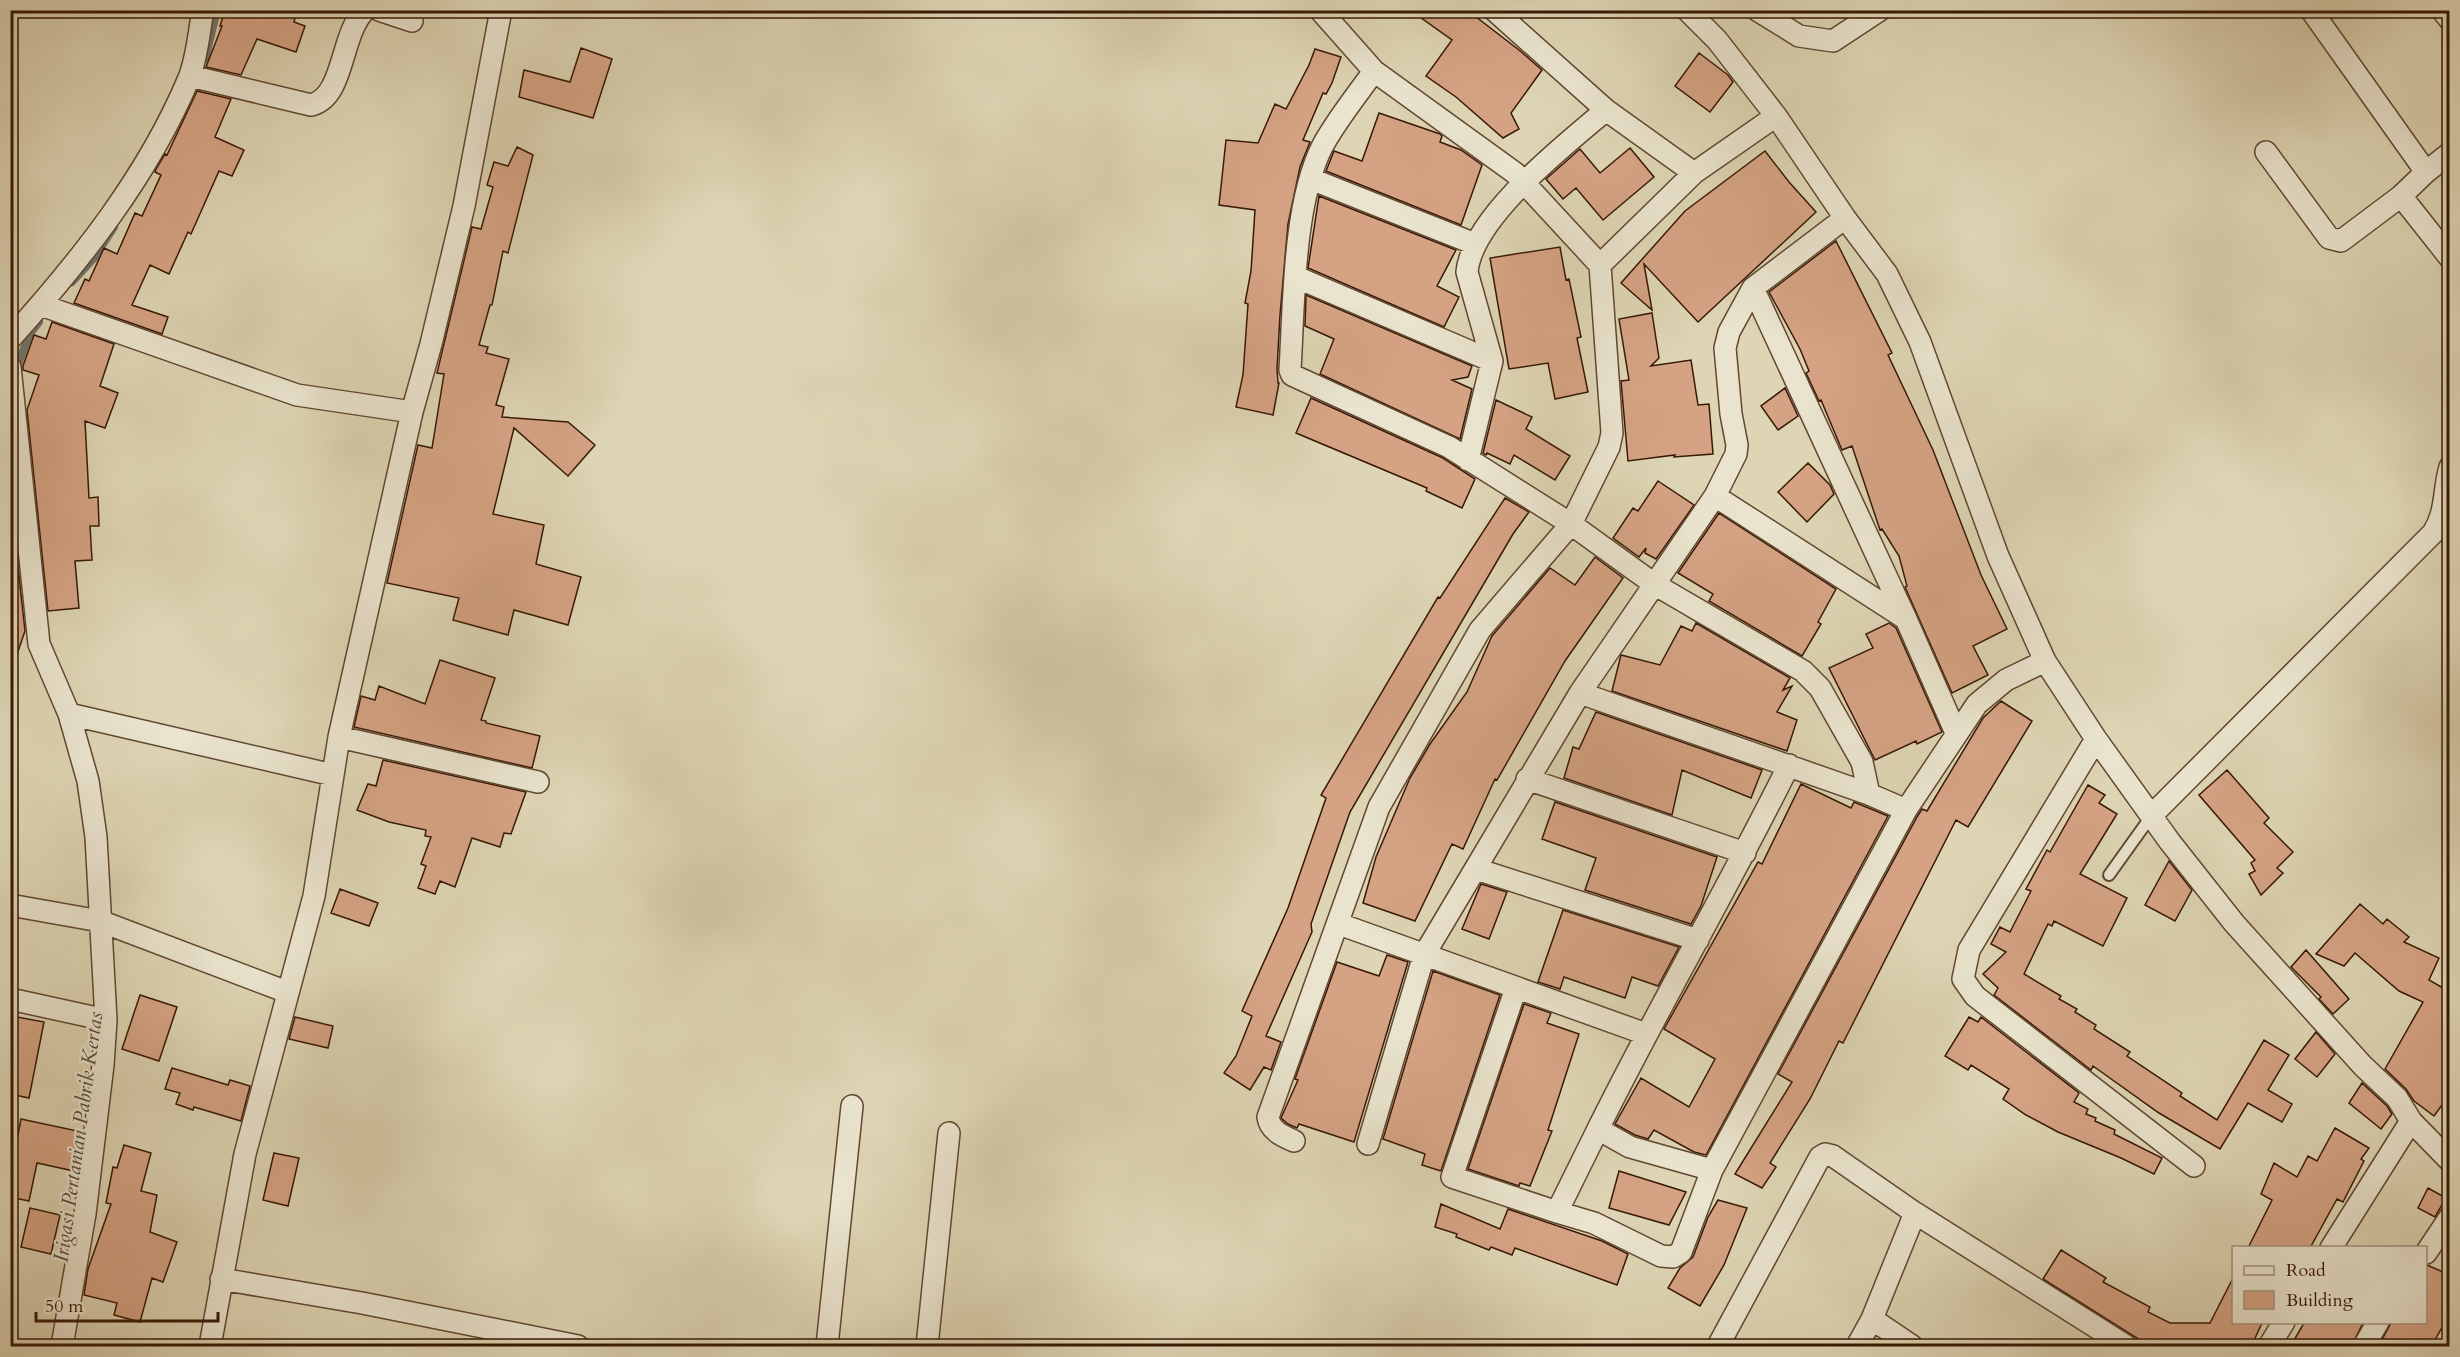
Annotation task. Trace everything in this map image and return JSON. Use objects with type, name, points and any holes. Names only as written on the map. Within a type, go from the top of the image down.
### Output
[{"type":"street","points":[[10,339],[41,305],[117,211],[153,149],[190,76],[203,10]]},
{"type":"street","points":[[190,76],[311,105],[321,103],[333,88],[346,46],[360,15],[365,10]]},
{"type":"street","points":[[379,10],[412,21]]},
{"type":"street","points":[[210,1347],[245,1154],[314,896],[339,737],[412,412],[464,206],[501,10]]},
{"type":"street","points":[[1294,1141],[1274,1129],[1269,1124],[1268,1117],[1379,807],[1480,630],[1571,524],[1609,447],[1612,433],[1600,265],[1515,173],[1374,71],[1320,10]]},
{"type":"street","points":[[1494,10],[1606,110],[1694,173]]},
{"type":"street","points":[[1687,10],[1717,40],[1776,116],[1845,218],[1887,274],[1920,342],[1998,556],[2045,661],[2096,739],[2170,842],[2234,923],[2363,1066],[2397,1098],[2411,1120],[2450,1161]]},
{"type":"street","points":[[1757,10],[1798,36],[1833,41],[1880,10]]},
{"type":"street","points":[[2311,10],[2426,172]]},
{"type":"street","points":[[2442,10],[2450,20]]},
{"type":"street","points":[[1374,71],[1322,147],[1311,179],[1300,226],[1290,370],[1292,375],[1449,447],[1571,524],[1654,584],[1803,671],[1820,688],[1862,762],[1869,794]]},
{"type":"street","points":[[1468,460],[1492,361],[1467,272],[1468,257],[1475,244],[1522,182],[1606,110]]},
{"type":"street","points":[[1600,265],[1694,173],[1776,116]]},
{"type":"street","points":[[2266,152],[2329,238],[2341,241],[2401,196],[2450,153]]},
{"type":"street","points":[[1311,179],[1475,244]]},
{"type":"street","points":[[2401,196],[2450,258]]},
{"type":"street","points":[[1368,1144],[1424,955],[1580,693],[1715,496],[1736,454],[1737,445],[1731,414],[1725,348],[1729,332],[1753,288],[1845,218]]},
{"type":"street","points":[[1296,277],[1492,361]]},
{"type":"street","points":[[1753,288],[1906,619],[1956,734]]},
{"type":"street","points":[[41,305],[297,395],[412,412]]},
{"type":"street","points":[[10,367],[39,645],[69,714],[88,781],[96,837],[105,1020],[103,1065],[85,1214],[62,1347]]},
{"type":"street","points":[[2152,815],[2433,532],[2446,523],[2446,482],[2450,467]]},
{"type":"street","points":[[1715,496],[1906,619]]},
{"type":"street","points":[[1516,988],[1452,1177],[1594,1223],[1660,1256],[1672,1257],[1682,1252],[1712,1170],[1906,810],[1977,704],[2006,680],[2045,661]]},
{"type":"street","points":[[1580,693],[1789,765],[1906,810]]},
{"type":"street","points":[[69,714],[333,775]]},
{"type":"street","points":[[339,737],[538,782]]},
{"type":"street","points":[[2096,739],[1969,950],[1963,979],[1975,996],[2194,1166]]},
{"type":"street","points":[[1557,1212],[1646,1034],[1745,853],[1789,765]]},
{"type":"street","points":[[1527,779],[1745,853]]},
{"type":"street","points":[[1476,869],[1698,940]]},
{"type":"street","points":[[10,904],[100,921],[287,992]]},
{"type":"street","points":[[1339,924],[1646,1034]]},
{"type":"street","points":[[10,999],[105,1020]]},
{"type":"street","points":[[827,1347],[852,1106]]},
{"type":"street","points":[[2332,1246],[2411,1120]]},
{"type":"street","points":[[1598,1128],[1630,1147],[1712,1170]]},
{"type":"street","points":[[927,1347],[949,1133]]},
{"type":"street","points":[[1718,1347],[1820,1156],[1825,1154],[1833,1156],[1915,1214],[2126,1347]]},
{"type":"street","points":[[1857,1347],[1872,1320],[1915,1214]]},
{"type":"street","points":[[2427,1252],[2450,1217]]},
{"type":"street","points":[[221,1279],[362,1303],[578,1347]]},
{"type":"street","points":[[1872,1320],[1912,1347]]},
{"type":"street","points":[[2269,1347],[2283,1324]]},
{"type":"street","points":[[2364,1347],[2377,1324]]},
{"type":"lane","points":[[2109,875],[2152,815]]},
{"type":"building","points":[[225,10],[297,10],[294,22],[305,26],[296,52],[257,39],[241,75],[206,67],[222,26],[220,26]]},
{"type":"building","points":[[1410,10],[1467,10],[1542,70],[1511,113],[1519,129],[1503,138],[1456,97],[1426,76],[1452,40]]},
{"type":"building","points":[[581,48],[612,59],[593,118],[519,97],[524,70],[570,82]]},
{"type":"building","points":[[1315,49],[1341,57],[1332,83],[1326,94],[1323,93],[1303,140],[1310,142],[1300,167],[1288,224],[1280,315],[1277,369],[1279,383],[1273,415],[1236,407],[1243,375],[1248,304],[1245,303],[1251,271],[1255,210],[1219,205],[1226,140],[1258,143],[1275,104],[1286,109]]},
{"type":"building","points":[[1699,53],[1728,75],[1733,82],[1710,112],[1675,86]]},
{"type":"building","points":[[197,91],[231,99],[215,137],[244,150],[232,176],[219,171],[191,234],[188,232],[169,274],[150,265],[132,305],[168,317],[162,334],[74,303],[85,279],[89,281],[104,248],[117,254],[135,213],[142,216],[161,175],[155,172],[156,169],[165,154],[167,155]]},
{"type":"building","points":[[1379,113],[1440,134],[1442,136],[1440,142],[1461,150],[1482,165],[1461,225],[1326,171],[1334,151],[1362,161]]},
{"type":"building","points":[[517,147],[533,155],[508,253],[503,251],[492,305],[490,305],[479,345],[488,347],[486,353],[509,359],[496,405],[504,407],[502,417],[568,422],[595,445],[568,476],[514,428],[493,514],[544,525],[536,564],[581,577],[568,625],[514,610],[508,635],[453,620],[459,598],[387,583],[418,445],[432,448],[444,374],[437,373],[472,227],[481,229],[493,187],[487,185],[494,162],[508,166]]},
{"type":"building","points":[[1630,148],[1654,177],[1603,220],[1576,188],[1563,199],[1546,179],[1580,149],[1600,173]]},
{"type":"building","points":[[1765,151],[1816,212],[1698,322],[1644,264],[1652,310],[1621,283],[1685,211]]},
{"type":"building","points":[[1319,196],[1456,250],[1437,286],[1459,297],[1444,327],[1308,268]]},
{"type":"building","points":[[1836,241],[1892,353],[1888,355],[1933,450],[1981,575],[2007,629],[1973,646],[1988,675],[1952,693],[1905,587],[1907,586],[1899,556],[1882,529],[1880,530],[1852,446],[1842,450],[1821,400],[1819,401],[1806,373],[1809,371],[1800,349],[1769,292]]},
{"type":"building","points":[[1560,247],[1581,337],[1577,338],[1588,392],[1555,399],[1548,363],[1509,369],[1490,258]]},
{"type":"building","points":[[1306,295],[1472,366],[1468,377],[1452,380],[1472,389],[1460,439],[1320,374],[1334,339],[1305,326]]},
{"type":"building","points":[[1652,313],[1659,358],[1651,366],[1691,360],[1698,405],[1709,404],[1713,454],[1674,457],[1675,455],[1628,461],[1621,381],[1629,380],[1619,319]]},
{"type":"building","points":[[52,322],[114,344],[100,386],[118,393],[105,428],[85,421],[89,498],[98,497],[99,526],[90,526],[92,560],[75,561],[79,608],[48,611],[27,410],[39,375],[23,370],[23,366],[34,335],[46,339]]},
{"type":"building","points":[[1785,388],[1798,416],[1778,430],[1761,406]]},
{"type":"building","points":[[1311,398],[1443,458],[1475,479],[1462,508],[1426,491],[1427,488],[1296,433]]},
{"type":"building","points":[[1496,400],[1532,417],[1526,429],[1570,456],[1555,480],[1514,455],[1510,464],[1483,453]]},
{"type":"building","points":[[1808,463],[1830,485],[1834,494],[1807,522],[1778,492]]},
{"type":"building","points":[[1658,481],[1694,505],[1656,559],[1645,553],[1646,548],[1639,557],[1613,538],[1633,508],[1638,511]]},
{"type":"building","points":[[10,494],[25,631],[14,663],[10,662]]},
{"type":"building","points":[[1505,498],[1529,512],[1513,534],[1350,812],[1311,924],[1312,932],[1266,1036],[1281,1042],[1271,1070],[1264,1067],[1250,1090],[1224,1073],[1236,1056],[1252,1016],[1242,1011],[1288,908],[1326,798],[1321,795],[1438,597],[1440,598]]},
{"type":"building","points":[[1719,513],[1836,589],[1818,622],[1821,624],[1802,656],[1709,601],[1713,594],[1678,573]]},
{"type":"building","points":[[1595,557],[1623,578],[1565,661],[1497,780],[1495,779],[1463,849],[1452,844],[1415,921],[1363,903],[1376,857],[1410,778],[1430,744],[1467,692],[1492,636],[1550,568],[1575,585]]},
{"type":"building","points":[[1696,623],[1790,678],[1783,690],[1792,686],[1777,712],[1797,720],[1787,751],[1612,691],[1621,655],[1660,665],[1681,626],[1692,631]]},
{"type":"building","points":[[1889,623],[1896,628],[1942,732],[1875,760],[1829,668],[1873,648],[1866,634]]},
{"type":"building","points":[[440,660],[495,678],[481,720],[540,736],[532,768],[354,727],[361,696],[375,700],[379,686],[425,704]]},
{"type":"building","points":[[2001,701],[2032,721],[1968,827],[1956,820],[1843,1043],[1839,1041],[1810,1099],[1770,1163],[1776,1167],[1762,1188],[1735,1174],[1792,1082],[1778,1074],[1917,817],[1922,809],[1927,811],[1983,718]]},
{"type":"building","points":[[1596,712],[1762,770],[1751,798],[1682,770],[1672,815],[1564,778],[1573,747],[1579,749]]},
{"type":"building","points":[[383,760],[526,792],[511,834],[504,833],[500,847],[472,838],[455,887],[440,881],[435,894],[418,888],[426,866],[421,864],[431,837],[425,836],[426,830],[389,822],[357,810],[368,784],[376,786]]},
{"type":"building","points":[[2227,770],[2269,818],[2264,823],[2293,852],[2277,868],[2283,873],[2261,895],[2249,874],[2255,871],[2251,863],[2255,860],[2199,795]]},
{"type":"building","points":[[1801,784],[1851,808],[1854,802],[1888,816],[1706,1155],[1694,1152],[1654,1130],[1648,1139],[1635,1135],[1615,1124],[1641,1078],[1689,1107],[1715,1059],[1664,1029],[1758,862],[1762,864]]},
{"type":"building","points":[[2088,785],[2105,795],[2099,803],[2117,814],[2080,874],[2127,898],[2103,946],[2054,921],[2052,926],[2048,924],[2024,974],[2061,996],[2059,999],[2077,1009],[2075,1012],[2096,1025],[2094,1029],[2130,1052],[2127,1056],[2182,1093],[2180,1096],[2217,1120],[2264,1040],[2289,1055],[2268,1090],[2292,1104],[2282,1122],[2248,1103],[2220,1149],[2159,1113],[2093,1066],[2091,1070],[1994,995],[1998,988],[1983,974],[2006,952],[1991,944],[2000,927],[2010,932],[2031,891],[2026,889],[2047,850],[2050,852]]},
{"type":"building","points":[[1555,802],[1717,857],[1701,906],[1691,924],[1585,890],[1596,858],[1542,839]]},
{"type":"building","points":[[2169,861],[2192,890],[2175,921],[2145,905]]},
{"type":"building","points":[[1481,884],[1507,892],[1489,939],[1462,929]]},
{"type":"building","points":[[340,889],[378,903],[369,926],[331,913]]},
{"type":"building","points":[[2360,904],[2383,924],[2387,919],[2409,937],[2404,942],[2439,958],[2429,980],[2450,992],[2450,1094],[2434,1116],[2414,1101],[2406,1089],[2385,1069],[2423,1002],[2399,991],[2355,953],[2344,966],[2316,954]]},
{"type":"building","points":[[1563,910],[1679,947],[1658,986],[1632,977],[1625,998],[1564,977],[1560,989],[1538,982]]},
{"type":"building","points":[[2306,950],[2349,999],[2333,1014],[2319,999],[2321,997],[2291,967]]},
{"type":"building","points":[[1387,955],[1408,962],[1354,1142],[1299,1124],[1297,1128],[1288,1124],[1281,1118],[1298,1080],[1295,1079],[1337,962],[1379,976]]},
{"type":"building","points":[[1433,971],[1500,995],[1441,1171],[1422,1165],[1425,1154],[1383,1139]]},
{"type":"building","points":[[140,995],[177,1007],[159,1061],[122,1049]]},
{"type":"building","points":[[1524,1004],[1551,1013],[1547,1023],[1579,1034],[1548,1130],[1552,1131],[1530,1186],[1520,1183],[1519,1186],[1468,1169]]},
{"type":"building","points":[[17,1017],[44,1022],[29,1098],[10,1094],[10,1045]]},
{"type":"building","points":[[295,1017],[333,1026],[328,1048],[289,1039]]},
{"type":"building","points":[[1969,1017],[1978,1022],[1981,1017],[2079,1093],[2074,1102],[2088,1109],[2086,1114],[2096,1118],[2095,1121],[2115,1130],[2114,1134],[2162,1158],[2154,1174],[2058,1132],[2026,1115],[2003,1099],[2009,1089],[1971,1065],[1968,1070],[1945,1056]]},
{"type":"building","points":[[2316,1032],[2335,1054],[2317,1077],[2295,1059]]},
{"type":"building","points":[[172,1068],[228,1085],[230,1080],[250,1086],[241,1121],[176,1104],[180,1093],[165,1089]]},
{"type":"building","points":[[2362,1083],[2387,1106],[2392,1114],[2381,1129],[2349,1103]]},
{"type":"building","points":[[21,1119],[82,1132],[74,1171],[37,1163],[29,1201],[10,1197],[10,1176]]},
{"type":"building","points":[[2335,1128],[2369,1148],[2361,1159],[2364,1161],[2343,1202],[2337,1199],[2311,1246],[2249,1246],[2272,1200],[2261,1194],[2274,1163],[2297,1177],[2308,1156],[2317,1161]]},
{"type":"building","points":[[124,1145],[151,1153],[141,1191],[157,1195],[150,1232],[177,1242],[163,1282],[152,1278],[140,1322],[114,1315],[117,1303],[84,1295],[88,1269],[111,1204],[106,1203],[113,1167],[117,1168]]},
{"type":"building","points":[[274,1153],[299,1158],[288,1206],[263,1200]]},
{"type":"building","points":[[1619,1171],[1686,1192],[1669,1225],[1609,1208]]},
{"type":"building","points":[[2428,1188],[2446,1198],[2435,1217],[2418,1208]]},
{"type":"building","points":[[1718,1200],[1747,1208],[1724,1265],[1700,1306],[1668,1288],[1680,1268],[1693,1257],[1708,1217]]},
{"type":"building","points":[[1441,1204],[1500,1229],[1508,1209],[1602,1241],[1628,1254],[1617,1285],[1515,1248],[1512,1255],[1491,1247],[1489,1250],[1456,1237],[1457,1234],[1435,1227]]},
{"type":"building","points":[[30,1208],[60,1215],[51,1254],[21,1247]]},
{"type":"building","points":[[2061,1250],[2106,1278],[2103,1282],[2150,1307],[2148,1312],[2170,1323],[2210,1323],[2232,1280],[2232,1324],[2262,1324],[2251,1347],[2151,1347],[2043,1279]]},
{"type":"building","points":[[2427,1265],[2450,1275],[2450,1313],[2431,1347],[2378,1347],[2390,1324],[2427,1324]]},
{"type":"building","points":[[2303,1324],[2362,1324],[2351,1347],[2290,1347]]},
{"type":"waterway","name":"Irigasi Pertanian Pabrik Kertas","points":[[205,59],[217,10]]},
{"type":"waterway","name":"Irigasi Pertanian Pabrik Kertas","points":[[72,282],[94,258],[114,227]]},
{"type":"waterway","name":"Irigasi Pertanian Pabrik Kertas","points":[[16,370],[29,335],[39,322]]}]
